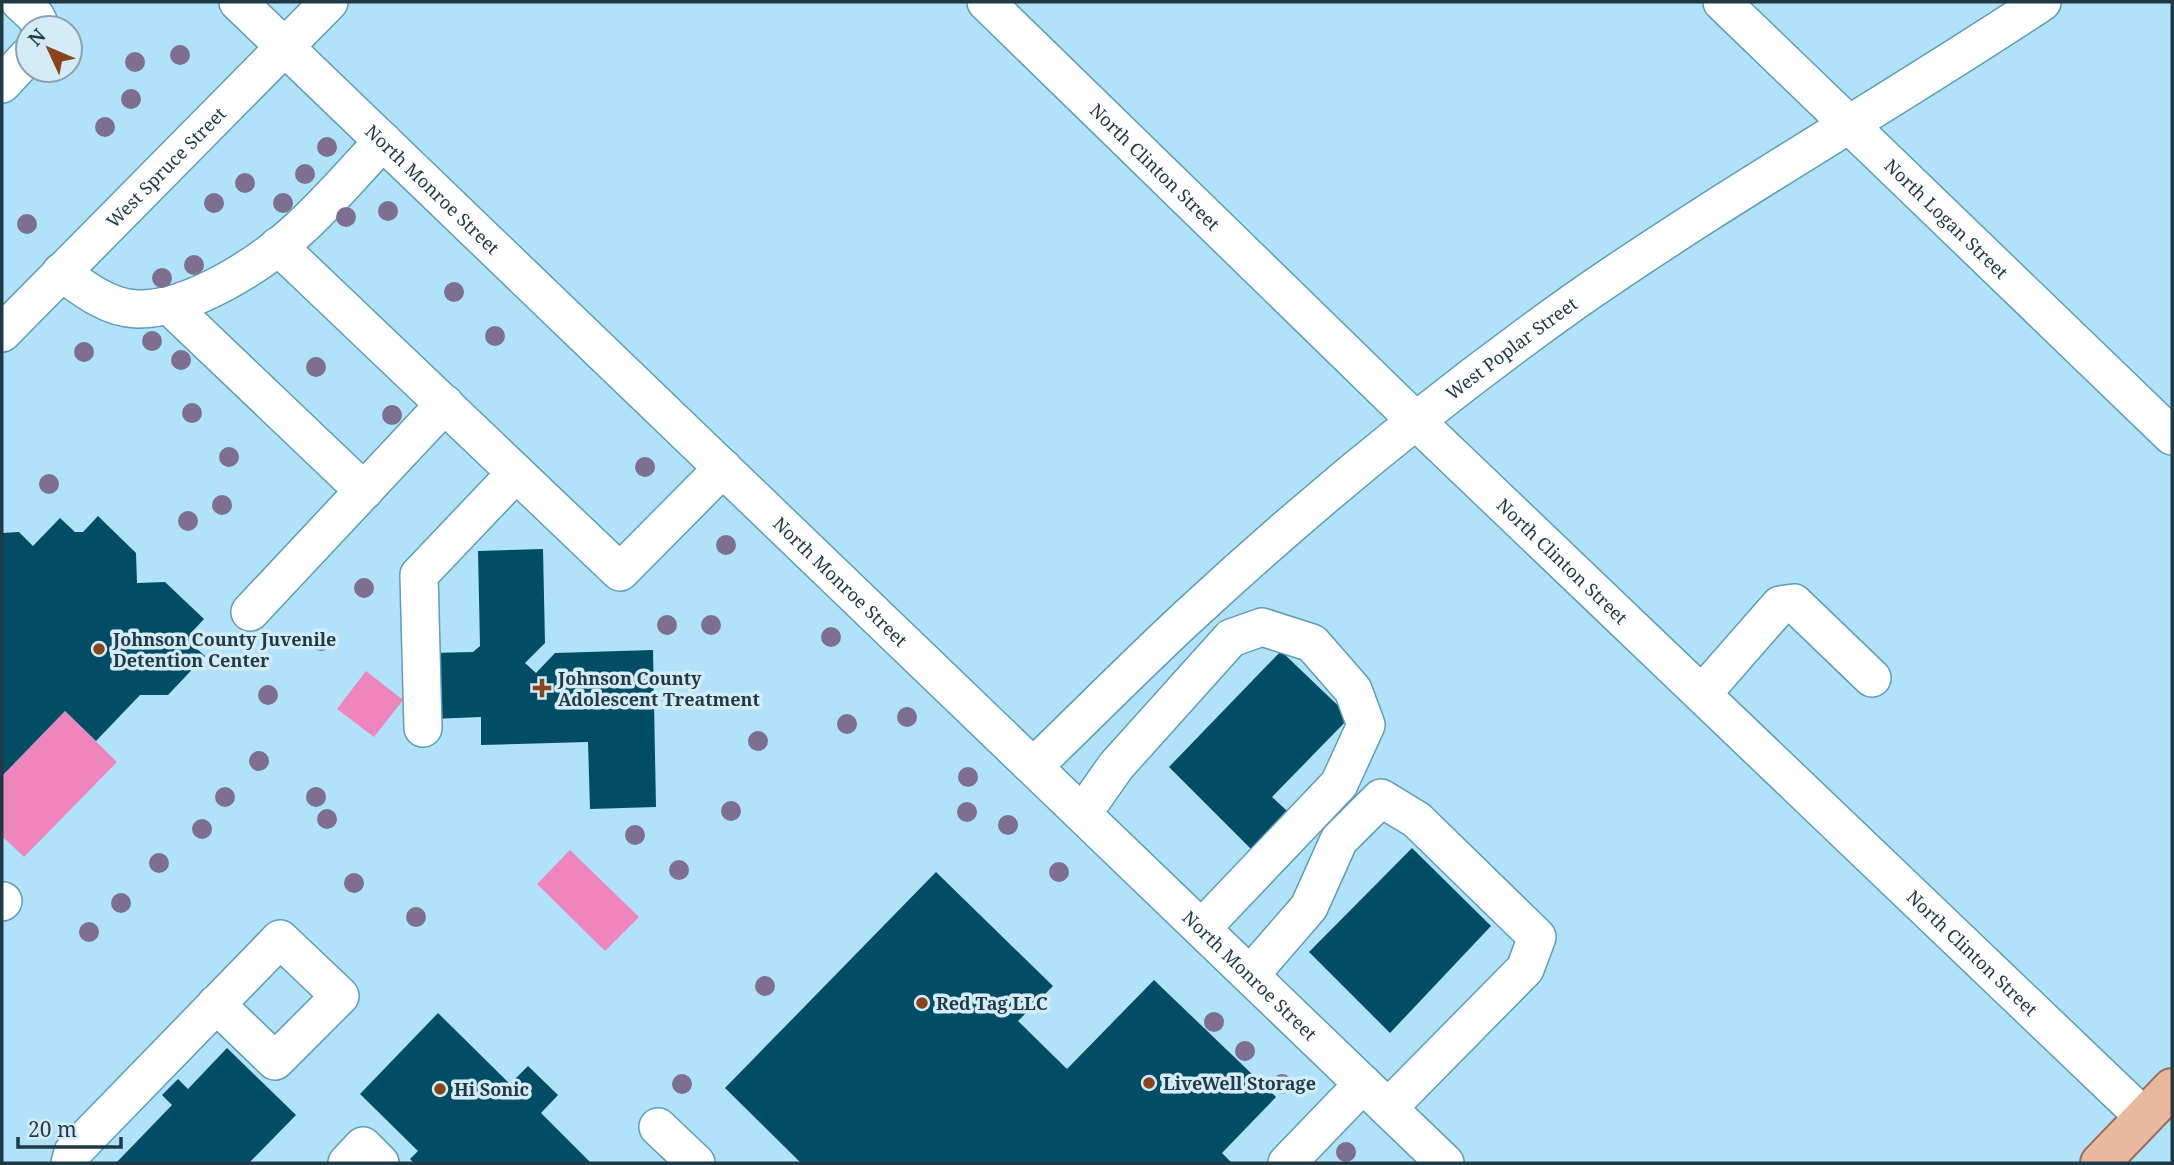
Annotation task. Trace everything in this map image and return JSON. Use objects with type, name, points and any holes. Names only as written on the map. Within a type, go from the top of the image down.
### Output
[{"type":"main road","points":[[2100,1163],[2172,1088]]},
{"type":"street","points":[[20,2],[33,14]]},
{"type":"street","name":"North Monroe Street","points":[[238,2],[1445,1163]]},
{"type":"street","name":"West Spruce Street","points":[[2,333],[329,2]]},
{"type":"street","name":"North Clinton Street","points":[[986,2],[1416,421],[2144,1117]]},
{"type":"street","name":"North Logan Street","points":[[1722,2],[2172,436]]},
{"type":"street","name":"West Poplar Street","points":[[1034,766],[1201,605],[1325,495],[1416,421],[1575,302],[1716,206],[1935,73],[2042,2]]},
{"type":"street","points":[[61,272],[90,294],[113,304],[136,309],[170,306],[205,293],[299,230],[383,141]]},
{"type":"street","points":[[278,246],[620,572],[723,468]]},
{"type":"street","points":[[170,306],[364,491]]},
{"type":"street","points":[[250,612],[445,404]]},
{"type":"street","points":[[424,728],[419,575],[516,472]]},
{"type":"street","points":[[1702,694],[1780,605],[1794,603],[1872,678]]},
{"type":"street","points":[[1201,605],[1231,638]]},
{"type":"street","points":[[1083,813],[1116,766],[1231,638],[1262,627],[1312,643],[1353,690],[1366,725],[1339,784],[1202,928]]},
{"type":"street","points":[[1250,975],[1309,908],[1339,840],[1381,798],[1418,820],[1537,937],[1525,969],[1376,1096],[1287,1163]]},
{"type":"street","points":[[70,1163],[73,1152],[216,1004]]},
{"type":"street","points":[[658,1127],[696,1163]]},
{"type":"street","points":[[347,1163],[363,1146],[380,1163]]},
{"type":"shaded area","points":[[366,671],[403,700],[374,737],[337,709]]},
{"type":"shaded area","points":[[65,711],[117,762],[24,857],[2,836],[2,776]]},
{"type":"shaded area","points":[[570,850],[639,917],[605,951],[537,884]]},
{"type":"building","name":"Johnson County Juvenile Detention Center","points":[[98,516],[136,553],[137,583],[165,582],[204,619],[190,634],[189,642],[205,656],[168,695],[140,695],[96,741],[65,711],[2,776],[2,533],[19,532],[33,546],[60,518],[75,532],[83,532]]},
{"type":"building","name":"Johnson County Adolescent Treatment","points":[[543,549],[545,643],[525,663],[536,673],[555,653],[653,650],[656,807],[590,809],[588,742],[481,745],[481,717],[432,719],[431,653],[473,652],[480,646],[478,551]]},
{"type":"building","points":[[1281,651],[1350,717],[1272,797],[1298,821],[1261,859],[1169,767]]},
{"type":"building","points":[[1412,848],[1491,926],[1390,1033],[1309,952]]},
{"type":"building","name":"Red Tag LLC","points":[[936,872],[1053,986],[1018,1021],[1067,1069],[1154,980],[1276,1097],[1222,1153],[1232,1163],[801,1163],[725,1088]]},
{"type":"building","name":"Hi Sonic","points":[[438,1013],[510,1084],[528,1066],[558,1095],[541,1113],[591,1163],[414,1163],[410,1159],[418,1151],[360,1094]]},
{"type":"building","points":[[227,1048],[296,1115],[249,1163],[116,1163],[172,1105],[162,1095],[178,1079],[188,1089]]},
{"type":"place","name":"Johnson County Juvenile Detention Center","points":[[99,649]]},
{"type":"place","name":"Johnson County Adolescent Treatment","points":[[542,688]]},
{"type":"place","name":"Red Tag LLC","points":[[922,1003]]},
{"type":"place","name":"LiveWell Storage","points":[[1149,1083]]},
{"type":"place","name":"Hi Sonic","points":[[440,1089]]}]
